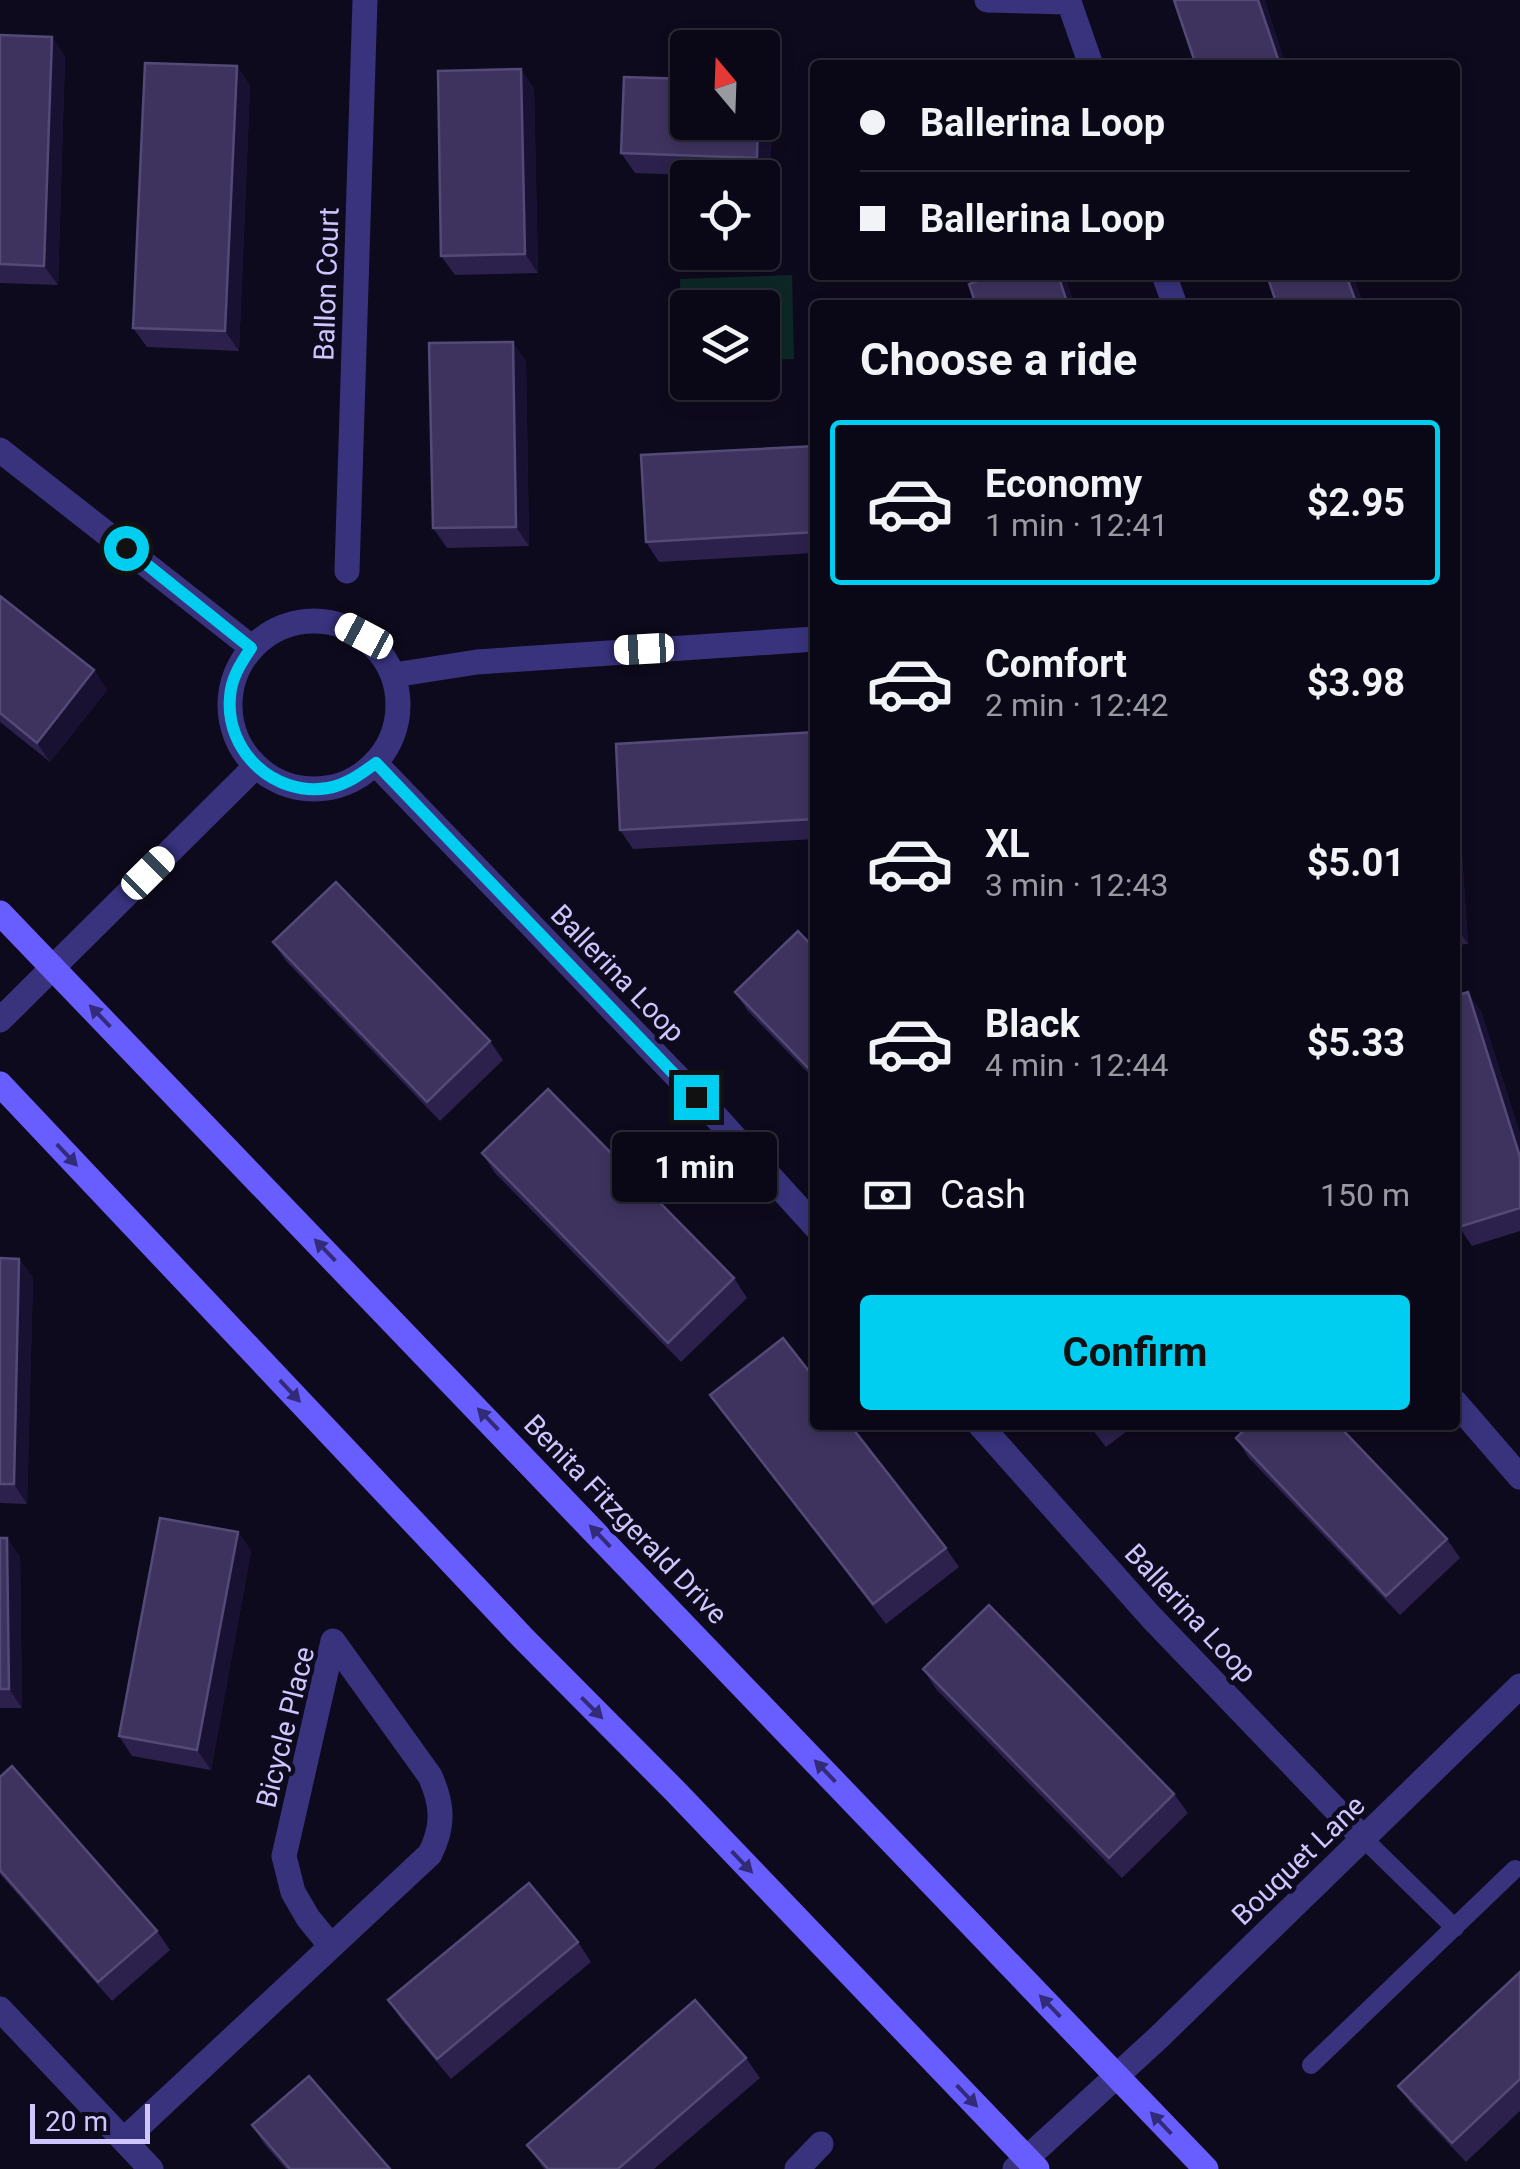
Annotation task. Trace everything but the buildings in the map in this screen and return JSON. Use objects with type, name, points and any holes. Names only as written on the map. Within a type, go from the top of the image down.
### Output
[{"type":"main road","name":"Benita Fitzgerald Drive","points":[[0,914],[1206,2169]]},
{"type":"main road","points":[[0,1084],[1026,2165]]},
{"type":"street","name":"Ballon Court","points":[[347,570],[365,0]]},
{"type":"street","points":[[987,0],[1070,2],[1090,60]]},
{"type":"street","points":[[0,450],[251,648]]},
{"type":"street","points":[[294,622],[342,624],[364,636],[382,653],[394,675],[399,698],[398,722],[390,744],[376,763],[354,779],[330,788],[303,789],[278,781],[256,766],[240,746],[231,721],[230,694],[237,669],[251,648],[271,632],[294,622]]},
{"type":"street","points":[[394,675],[476,662],[810,640]]},
{"type":"street","name":"Ballerina Loop","points":[[376,763],[717,1118],[810,1220]]},
{"type":"street","points":[[0,1020],[256,766]]},
{"type":"street","points":[[1460,1408],[1520,1476]]},
{"type":"street","name":"Ballerina Loop","points":[[984,1430],[1151,1616],[1364,1838]]},
{"type":"street","name":"Bicycle Place","points":[[124,2140],[430,1854],[440,1834],[440,1800],[430,1776],[333,1641],[284,1856],[293,1892],[331,1946]]},
{"type":"street","name":"Bouquet Lane","points":[[1026,2165],[1520,1686]]},
{"type":"street","points":[[0,2009],[151,2169]]},
{"type":"street","points":[[797,2169],[822,2144]]},
{"type":"lane","points":[[1364,1838],[1455,1928]]},
{"type":"lane","points":[[1311,2066],[1515,1869]]},
{"type":"green space","points":[[792,275],[794,359],[780,359],[780,290],[680,290],[680,279]]},
{"type":"route","points":[[126,548],[251,648],[237,669],[230,694],[231,721],[240,746],[256,766],[278,781],[303,789],[330,788],[354,779],[376,763],[696,1097]]}]
